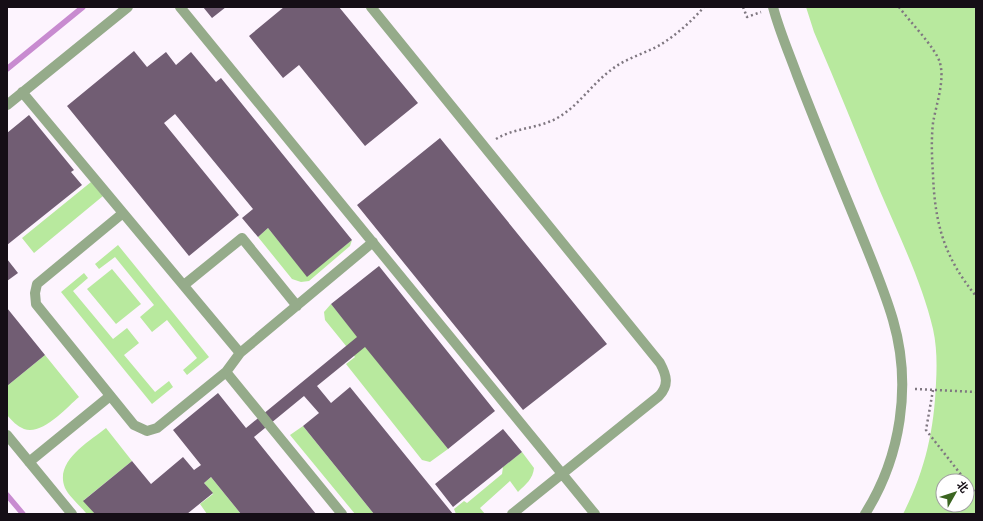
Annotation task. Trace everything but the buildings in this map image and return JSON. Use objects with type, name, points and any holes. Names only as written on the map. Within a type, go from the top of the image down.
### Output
[{"type":"lane","points":[[7,104],[128,7]]},
{"type":"lane","points":[[180,7],[374,242],[595,514]]},
{"type":"lane","points":[[371,7],[660,363],[664,372],[666,381],[665,389],[659,396],[512,514]]},
{"type":"lane","points":[[773,7],[807,101],[885,296],[898,345],[901,365],[898,436],[892,459],[883,481],[865,514]]},
{"type":"lane","points":[[22,92],[240,353]]},
{"type":"lane","points":[[123,213],[37,284],[35,293],[36,304],[134,425],[148,431],[157,428],[226,372],[240,353],[374,242]]},
{"type":"lane","points":[[184,285],[242,238],[297,306]]},
{"type":"lane","points":[[226,372],[342,514]]},
{"type":"lane","points":[[29,462],[110,396]]},
{"type":"lane","points":[[7,435],[72,514]]},
{"type":"path","points":[[484,146],[515,130],[541,126],[560,117],[610,70],[625,60],[659,45],[677,33],[704,7]]},
{"type":"path","points":[[742,7],[747,16],[773,7]]},
{"type":"path","points":[[899,7],[930,46],[941,64],[940,89],[931,145],[937,219],[946,248],[967,284],[976,296]]},
{"type":"path","points":[[901,389],[976,392]]},
{"type":"path","points":[[933,390],[926,430],[959,473]]},
{"type":"green space","points":[[806,7],[976,7],[976,514],[903,514],[911,498],[923,466],[933,418],[936,356],[933,329],[923,294],[814,32]]},
{"type":"green space","points":[[91,182],[103,196],[34,253],[22,238]]},
{"type":"green space","points":[[268,228],[307,276],[352,240],[350,246],[309,281],[301,282],[292,279],[258,237]]},
{"type":"green space","points":[[118,245],[209,357],[187,375],[183,370],[197,358],[167,320],[152,332],[140,317],[154,305],[115,257],[99,269],[95,264]]},
{"type":"green space","points":[[112,269],[141,304],[116,324],[87,289]]},
{"type":"green space","points":[[84,273],[88,278],[73,291],[113,339],[127,328],[139,343],[124,355],[155,392],[169,381],[173,387],[152,404],[61,292]]},
{"type":"green space","points":[[331,304],[448,449],[430,462],[422,460],[346,364],[355,357],[325,320],[324,312]]},
{"type":"green space","points":[[45,355],[79,397],[46,425],[31,430],[24,429],[7,415],[7,386]]},
{"type":"green space","points":[[303,426],[374,514],[355,514],[290,435]]},
{"type":"green space","points":[[106,428],[132,461],[84,500],[95,514],[87,514],[65,488],[63,478],[64,469],[75,453]]},
{"type":"green space","points":[[522,452],[534,468],[531,478],[518,492],[510,481],[480,508],[485,514],[456,514],[454,509],[464,501],[467,503],[502,474],[503,467]]},
{"type":"green space","points":[[211,477],[241,514],[207,514],[200,504],[213,494],[204,483]]},
{"type":"waterway","points":[[7,69],[83,7]]},
{"type":"waterway","points":[[7,495],[23,514]]}]
